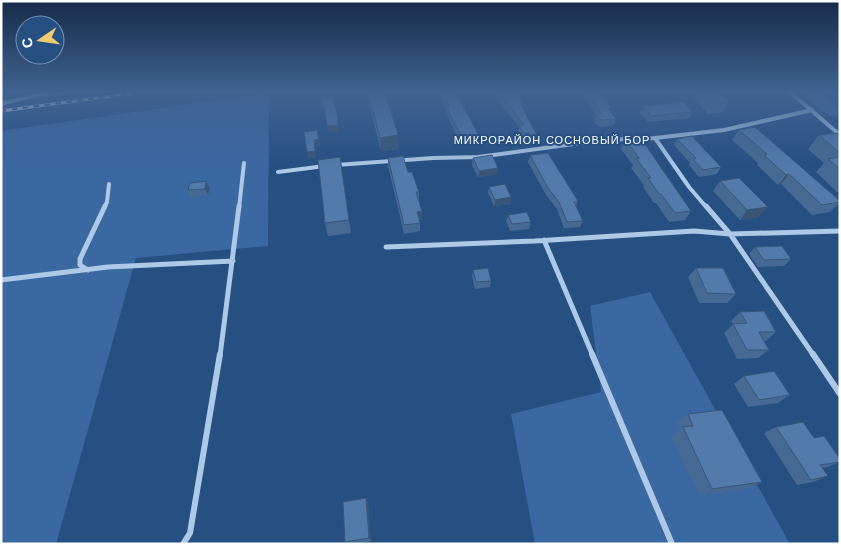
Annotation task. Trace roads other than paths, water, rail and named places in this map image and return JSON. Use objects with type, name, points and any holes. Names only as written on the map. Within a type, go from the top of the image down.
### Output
[{"type":"street","points":[[278,172],[370,162],[478,157],[603,140],[655,138],[724,130],[779,117]]},
{"type":"street","points":[[820,117],[840,135]]},
{"type":"street","points":[[655,138],[689,187],[730,234],[840,394]]},
{"type":"street","points":[[183,544],[190,532],[208,440],[234,261],[244,163]]},
{"type":"street","points":[[89,270],[80,265],[80,258],[107,202],[109,184]]},
{"type":"street","points":[[386,247],[544,240],[694,230],[730,234],[840,231]]},
{"type":"street","points":[[544,240],[672,544]]},
{"type":"street","points":[[1,280],[108,267],[234,261]]},
{"type":"district","name":"МИКРОРАЙОН СОСНОВЫЙ БОР","points":[[552,140]]}]
